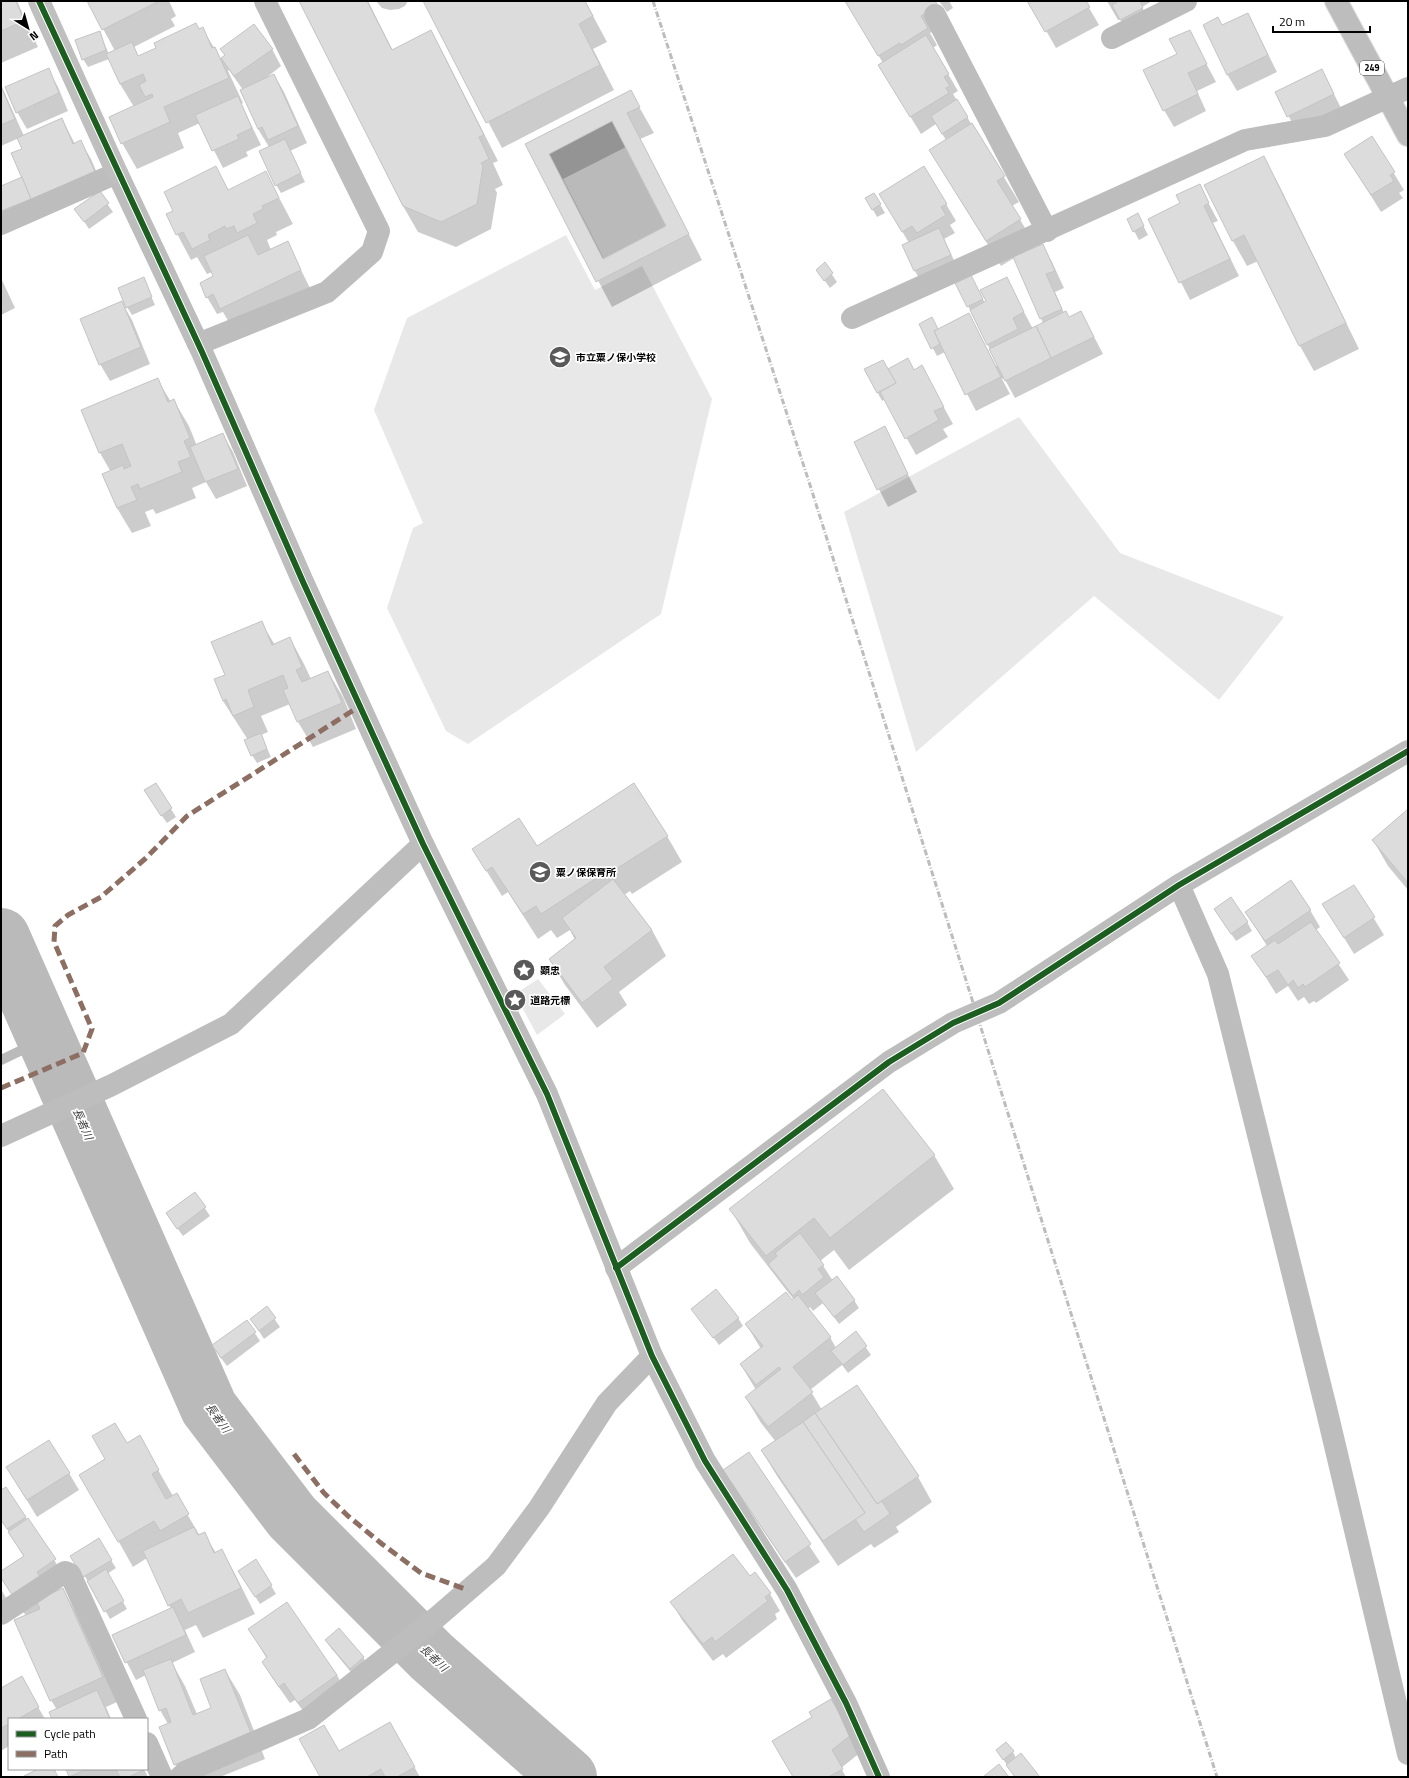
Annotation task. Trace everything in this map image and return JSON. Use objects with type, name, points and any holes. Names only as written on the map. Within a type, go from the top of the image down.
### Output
[{"type":"main road","points":[[198,344],[327,292],[372,252],[379,231],[265,1]]},
{"type":"main road","points":[[1112,38],[1186,1]]},
{"type":"main road","name":"249","points":[[1336,1],[1408,135]]},
{"type":"main road","points":[[935,15],[1047,231]]},
{"type":"main road","points":[[852,318],[1246,140],[1325,126],[1408,88]]},
{"type":"main road","points":[[1,224],[118,172],[198,344],[303,582],[423,844],[547,1094],[652,1356],[705,1461],[787,1590],[846,1703],[879,1777]]},
{"type":"main road","points":[[616,1268],[889,1062],[953,1023],[998,1003],[1179,885],[1408,751]]},
{"type":"main road","points":[[1,1136],[112,1085],[231,1024],[423,844]]},
{"type":"main road","points":[[1179,885],[1218,974],[1327,1412],[1408,1754]]},
{"type":"main road","points":[[180,1777],[187,1771],[308,1719],[436,1618],[496,1566],[539,1508],[607,1403],[652,1356]]},
{"type":"main road","points":[[1,1614],[65,1572],[70,1574],[136,1718]]},
{"type":"main road","points":[[148,1745],[162,1777]]},
{"type":"street","points":[[39,1],[118,172]]},
{"type":"shaded area","points":[[612,121],[666,226],[603,259],[549,154]]},
{"type":"shaded area","points":[[566,235],[595,290],[642,266],[712,399],[661,614],[468,744],[446,731],[387,608],[413,528],[423,523],[374,410],[407,318]]},
{"type":"shaded area","points":[[1019,417],[1120,553],[1284,617],[1219,700],[1094,596],[916,752],[844,512]]},
{"type":"shaded area","points":[[538,979],[565,1014],[537,1035],[515,994]]},
{"type":"building","points":[[1,1],[16,1],[24,21],[1,31]]},
{"type":"building","points":[[87,1],[159,1],[102,30]]},
{"type":"building","points":[[299,1],[367,1],[392,50],[431,30],[484,135],[479,137],[489,159],[481,163],[483,166],[477,204],[441,222],[403,206]]},
{"type":"building","points":[[423,1],[585,1],[593,16],[579,24],[600,65],[486,123]]},
{"type":"building","points":[[845,1],[935,1],[938,6],[921,16],[928,28],[901,45],[900,43],[878,56]]},
{"type":"building","points":[[1027,1],[1086,1],[1090,7],[1045,32]]},
{"type":"building","points":[[1119,1],[1140,1],[1143,8],[1120,20],[1112,5]]},
{"type":"building","points":[[1248,13],[1268,55],[1227,75],[1203,25],[1218,17],[1222,25]]},
{"type":"building","points":[[196,23],[199,29],[203,27],[212,48],[215,47],[229,78],[164,107],[170,122],[121,144],[109,117],[153,97],[152,94],[145,97],[139,85],[146,81],[143,74],[120,84],[106,54],[132,42],[138,56],[156,48],[154,43]]},
{"type":"building","points":[[254,24],[273,49],[234,76],[221,58],[225,55],[220,49]]},
{"type":"building","points":[[1190,30],[1207,64],[1188,73],[1198,94],[1163,111],[1143,70],[1177,54],[1169,39]]},
{"type":"building","points":[[100,31],[106,50],[82,60],[75,40]]},
{"type":"building","points":[[926,35],[949,74],[944,77],[950,86],[946,88],[949,93],[910,117],[878,65]]},
{"type":"building","points":[[49,68],[59,93],[16,113],[5,87]]},
{"type":"building","points":[[1322,69],[1334,94],[1287,117],[1275,92]]},
{"type":"building","points":[[274,74],[298,126],[268,140],[262,127],[258,129],[240,90]]},
{"type":"building","points":[[1,86],[15,119],[1,125]]},
{"type":"building","points":[[631,90],[640,107],[627,113],[689,234],[596,282],[525,144]],"holes":[[[612,121],[666,226],[603,259],[549,154]]]},
{"type":"building","points":[[238,96],[252,128],[237,135],[239,139],[212,151],[195,115]]},
{"type":"building","points":[[957,99],[968,117],[942,134],[931,116]]},
{"type":"building","points":[[62,118],[73,144],[81,140],[95,172],[31,199],[11,153],[22,149],[17,138]]},
{"type":"building","points":[[972,123],[1005,176],[997,181],[1021,219],[986,241],[929,150]]},
{"type":"building","points":[[1372,136],[1395,172],[1390,175],[1394,181],[1371,195],[1344,154]]},
{"type":"building","points":[[285,139],[301,173],[275,186],[259,151]]},
{"type":"building","points":[[1264,156],[1346,323],[1299,346],[1244,235],[1232,241],[1204,185]]},
{"type":"building","points":[[216,166],[228,190],[266,171],[279,198],[262,206],[263,209],[253,214],[257,223],[237,233],[234,226],[226,229],[225,226],[208,235],[210,240],[192,249],[183,232],[176,235],[166,214],[173,211],[164,192]]},
{"type":"building","points":[[924,166],[947,204],[941,207],[946,215],[917,233],[912,226],[902,232],[879,194]]},
{"type":"building","points":[[22,177],[31,199],[1,211],[1,186]]},
{"type":"building","points":[[1200,184],[1209,203],[1204,206],[1230,259],[1179,283],[1148,219],[1180,203],[1176,195]]},
{"type":"building","points":[[100,191],[109,203],[84,222],[74,209]]},
{"type":"building","points":[[874,193],[881,204],[872,210],[865,198]]},
{"type":"building","points":[[1138,213],[1144,226],[1133,232],[1127,219]]},
{"type":"building","points":[[939,228],[951,255],[914,271],[902,245]]},
{"type":"building","points":[[248,235],[258,255],[288,241],[301,270],[220,309],[213,294],[206,298],[200,283],[213,276],[204,256]]},
{"type":"building","points":[[1043,244],[1055,271],[1046,274],[1062,309],[1040,319],[1013,257]]},
{"type":"building","points":[[825,262],[833,273],[824,281],[816,270]]},
{"type":"building","points":[[971,275],[983,299],[967,307],[955,283]]},
{"type":"building","points":[[144,277],[152,297],[126,308],[118,288]]},
{"type":"building","points":[[1007,277],[1024,312],[1013,318],[1018,329],[987,345],[970,310],[986,301],[980,290]]},
{"type":"building","points":[[122,301],[141,347],[99,365],[80,319]]},
{"type":"building","points":[[1066,311],[1069,317],[1081,311],[1094,337],[1051,358],[1036,326]]},
{"type":"building","points":[[969,313],[1001,377],[965,395],[934,331]]},
{"type":"building","points":[[932,317],[938,329],[934,331],[940,344],[931,349],[919,324]]},
{"type":"building","points":[[1036,326],[1051,358],[1005,381],[989,349]]},
{"type":"building","points":[[908,358],[914,370],[922,365],[944,407],[934,411],[939,420],[905,439],[880,392],[896,383],[888,369]]},
{"type":"building","points":[[883,360],[896,383],[877,393],[864,369]]},
{"type":"building","points":[[158,378],[168,402],[174,399],[190,438],[184,441],[191,457],[178,462],[182,472],[140,489],[138,484],[131,487],[137,500],[117,508],[102,474],[123,465],[124,469],[131,466],[122,444],[99,453],[81,410]]},
{"type":"building","points":[[885,426],[908,474],[877,490],[854,442]]},
{"type":"building","points":[[223,433],[238,469],[205,482],[190,447]]},
{"type":"building","points":[[262,621],[272,645],[290,637],[302,667],[296,670],[302,682],[328,671],[342,703],[297,722],[283,690],[288,688],[283,675],[248,690],[254,707],[233,716],[226,699],[223,701],[214,679],[225,675],[211,642]]},
{"type":"building","points":[[261,733],[267,749],[251,756],[244,740]]},
{"type":"building","points":[[156,783],[172,808],[161,816],[144,790]]},
{"type":"building","points":[[634,783],[668,836],[616,869],[615,866],[541,914],[536,906],[523,914],[492,867],[486,871],[472,849],[519,818],[537,846]]},
{"type":"building","points":[[1408,809],[1408,883],[1372,840]]},
{"type":"building","points":[[613,879],[652,930],[604,967],[613,979],[582,1003],[549,959],[576,938],[562,918]]},
{"type":"building","points":[[1291,880],[1311,910],[1265,941],[1245,912]]},
{"type":"building","points":[[1354,885],[1375,917],[1344,938],[1322,904]]},
{"type":"building","points":[[1231,897],[1248,922],[1231,934],[1214,909]]},
{"type":"building","points":[[1311,922],[1340,963],[1305,987],[1303,984],[1298,988],[1293,980],[1288,985],[1278,970],[1266,977],[1251,956],[1275,940],[1278,944]]},
{"type":"building","points":[[883,1089],[935,1155],[830,1238],[814,1218],[766,1256],[729,1209]]},
{"type":"building","points":[[195,1192],[206,1207],[177,1229],[166,1213]]},
{"type":"building","points":[[800,1233],[824,1265],[818,1269],[824,1277],[802,1295],[799,1290],[793,1296],[768,1264],[777,1256],[775,1253]]},
{"type":"building","points":[[837,1276],[855,1300],[834,1317],[815,1293]]},
{"type":"building","points":[[716,1289],[739,1318],[713,1338],[691,1309]]},
{"type":"building","points":[[786,1292],[792,1300],[798,1295],[831,1337],[793,1367],[813,1392],[768,1427],[745,1397],[781,1369],[779,1367],[756,1385],[740,1364],[763,1346],[745,1324]]},
{"type":"building","points":[[267,1306],[276,1318],[259,1331],[250,1319]]},
{"type":"building","points":[[247,1320],[256,1332],[221,1358],[212,1345]]},
{"type":"building","points":[[856,1331],[867,1346],[843,1365],[831,1351]]},
{"type":"building","points":[[857,1385],[919,1476],[877,1504],[815,1413]]},
{"type":"building","points":[[815,1413],[877,1504],[882,1501],[890,1514],[864,1532],[855,1519],[865,1513],[803,1422]]},
{"type":"building","points":[[803,1422],[865,1513],[823,1541],[761,1450]]},
{"type":"building","points":[[115,1423],[127,1443],[140,1435],[159,1470],[152,1474],[166,1499],[177,1493],[189,1514],[160,1531],[154,1521],[118,1542],[79,1475],[105,1459],[92,1436]]},
{"type":"building","points":[[49,1440],[70,1473],[27,1500],[6,1467]]},
{"type":"building","points":[[749,1452],[811,1544],[785,1562],[723,1470]]},
{"type":"building","points":[[6,1487],[26,1517],[7,1529],[1,1520],[1,1490]]},
{"type":"building","points":[[28,1518],[56,1559],[37,1572],[43,1582],[16,1601],[1,1578],[1,1571],[24,1556],[8,1532]]},
{"type":"building","points":[[194,1527],[198,1535],[205,1532],[214,1553],[222,1549],[241,1588],[188,1613],[181,1599],[168,1606],[143,1551]]},
{"type":"building","points":[[99,1538],[112,1560],[83,1577],[70,1556]]},
{"type":"building","points":[[733,1554],[750,1576],[755,1572],[771,1593],[765,1597],[768,1601],[715,1642],[712,1637],[703,1644],[670,1602]]},
{"type":"building","points":[[256,1559],[272,1585],[255,1597],[238,1571]]},
{"type":"building","points":[[106,1569],[124,1601],[104,1612],[87,1581]]},
{"type":"building","points":[[63,1588],[103,1677],[50,1701],[14,1620],[40,1609],[36,1600]]},
{"type":"building","points":[[287,1602],[337,1675],[298,1703],[284,1683],[279,1687],[262,1662],[267,1657],[248,1629]]},
{"type":"building","points":[[173,1607],[186,1635],[125,1663],[112,1635]]},
{"type":"building","points":[[339,1628],[364,1657],[350,1669],[325,1640]]},
{"type":"building","points":[[171,1659],[193,1715],[211,1708],[200,1679],[225,1669],[251,1733],[174,1765],[159,1727],[171,1722],[166,1708],[159,1711],[143,1670]]},
{"type":"building","points":[[22,1676],[39,1707],[20,1718],[8,1718],[8,1724],[1,1728],[1,1688]]},
{"type":"building","points":[[97,1690],[110,1718],[52,1718],[49,1712]]},
{"type":"building","points":[[831,1699],[852,1734],[832,1750],[843,1769],[828,1777],[793,1777],[772,1741],[812,1717],[809,1712]]},
{"type":"building","points":[[390,1722],[415,1767],[397,1777],[385,1777],[381,1769],[367,1777],[320,1777],[299,1739],[324,1725],[339,1751]]},
{"type":"building","points":[[1006,1742],[1014,1751],[1003,1760],[996,1750]]},
{"type":"building","points":[[1021,1753],[1040,1777],[1015,1777],[1006,1765]]},
{"type":"building","points":[[999,1764],[1009,1777],[983,1777]]},
{"type":"building","points":[[36,1770],[54,1770],[58,1777],[25,1777],[24,1776]]},
{"type":"building","points":[[66,1770],[85,1770],[69,1777]]},
{"type":"building","points":[[116,1770],[143,1770],[129,1777],[120,1777]]},
{"type":"waterway","name":"長者川","points":[[1,937],[209,1408],[292,1517],[432,1657],[568,1777]]},
{"type":"waterway","points":[[1,1060],[45,1039]]},
{"type":"railway","points":[[653,1],[810,485],[1217,1777]]},
{"type":"marked path","points":[[1,1088],[83,1053],[92,1029],[54,942],[55,926],[68,915],[101,897],[146,858],[187,816],[360,706]]},
{"type":"marked path","points":[[294,1454],[324,1493],[348,1516],[382,1544],[421,1573],[468,1590]]},
{"type":"cycle path","points":[[39,1],[202,352],[303,582],[423,844],[547,1094],[652,1356],[705,1461],[787,1590],[846,1703],[879,1777]]},
{"type":"cycle path","points":[[616,1268],[889,1062],[953,1023],[999,1003],[1179,885],[1408,751]]},
{"type":"place","name":"市立粟ノ保小学校","points":[[560,357]]},
{"type":"place","name":"粟ノ保保育所","points":[[540,872]]},
{"type":"place","name":"顕忠","points":[[524,970]]},
{"type":"place","name":"道路元標","points":[[515,1000]]}]
